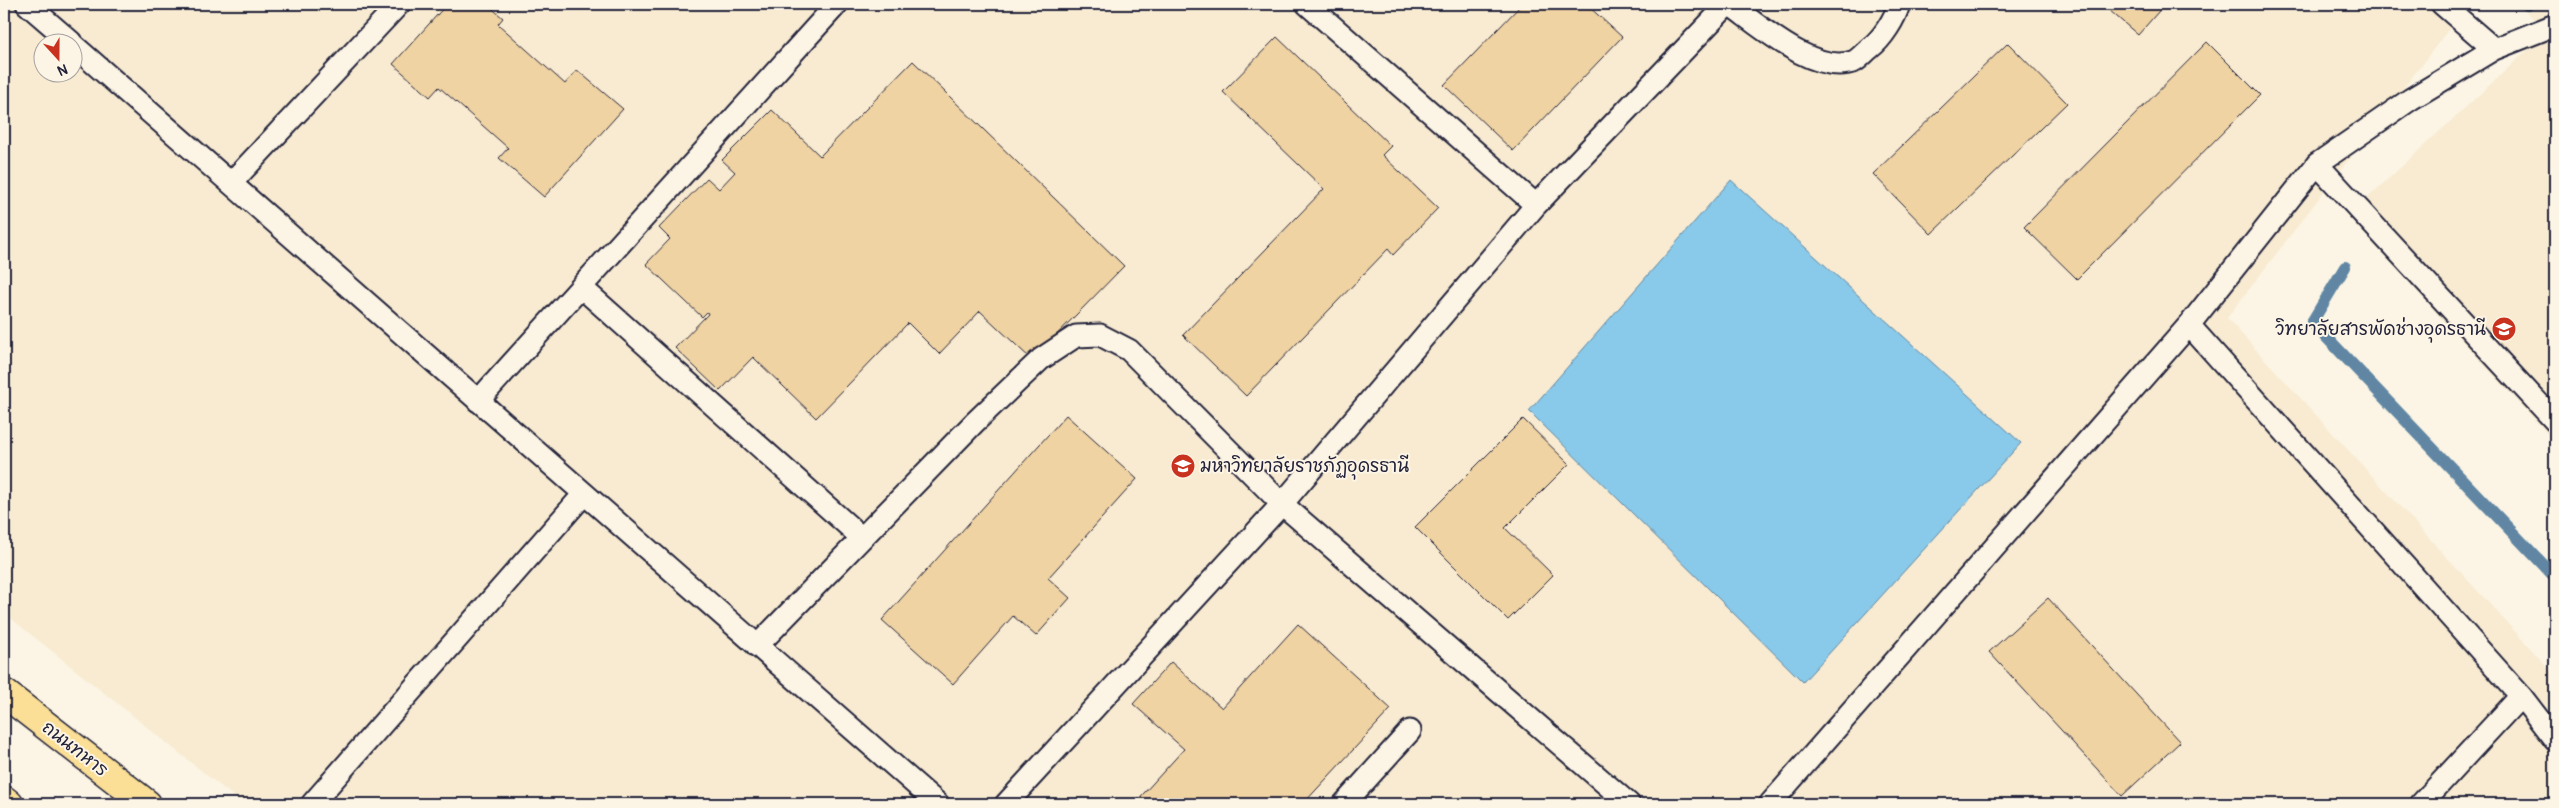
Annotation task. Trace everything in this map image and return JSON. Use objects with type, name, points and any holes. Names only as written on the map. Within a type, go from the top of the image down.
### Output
[{"type":"main road","name":"ถนนทหาร","points":[[4,693],[147,804]]},
{"type":"main road","points":[[4,800],[9,804]]},
{"type":"lane","points":[[27,4],[59,32]]},
{"type":"lane","points":[[231,183],[399,4]]},
{"type":"lane","points":[[478,401],[838,4]]},
{"type":"lane","points":[[1307,4],[1536,205]]},
{"type":"lane","points":[[1006,804],[1282,504],[1536,205],[1728,4],[1803,56],[1827,63],[1854,61],[1877,42],[1897,11],[1899,4]]},
{"type":"lane","points":[[2442,4],[2494,49]]},
{"type":"lane","points":[[1770,804],[2189,325],[2317,164],[2411,99],[2494,49],[2555,25]]},
{"type":"lane","points":[[82,52],[938,804]]},
{"type":"lane","points":[[2317,164],[2555,421]]},
{"type":"lane","points":[[581,287],[862,538]]},
{"type":"lane","points":[[2189,325],[2521,696],[2555,740]]},
{"type":"lane","points":[[757,646],[975,422],[1041,359],[1076,336],[1100,335],[1129,350],[1282,504],[1629,804]]},
{"type":"lane","points":[[312,804],[584,494]]},
{"type":"lane","points":[[2421,804],[2521,696]]},
{"type":"lane","points":[[1344,804],[1410,731]]},
{"type":"shaded area","name":"มหาวิทยาลัยราชภัฏอุดรธานี","points":[[4,4],[2459,4],[2465,8],[2227,318],[2555,675],[2555,804],[243,804],[4,613]]},
{"type":"shaded area","name":"วิทยาลัยสารพัดช่างอุดรธานี","points":[[2518,4],[2555,4],[2555,442],[2348,216],[2547,32]]},
{"type":"water","points":[[1731,180],[2021,443],[1803,682],[1529,411]]},
{"type":"building","points":[[447,4],[487,4],[503,18],[498,24],[565,84],[577,70],[623,109],[544,197],[499,158],[508,148],[439,87],[430,97],[393,64]]},
{"type":"building","points":[[1522,4],[1586,4],[1622,37],[1513,151],[1444,85]]},
{"type":"building","points":[[2102,4],[2165,4],[2138,35]]},
{"type":"building","points":[[1277,37],[1391,146],[1382,155],[1438,208],[1393,255],[1388,249],[1246,396],[1183,335],[1324,189],[1223,92]]},
{"type":"building","points":[[2207,42],[2260,95],[2077,279],[2024,227]]},
{"type":"building","points":[[2008,43],[2067,103],[1931,234],[1873,174]]},
{"type":"building","points":[[913,61],[1124,266],[1032,360],[980,311],[939,354],[908,323],[816,418],[753,357],[720,391],[675,348],[708,314],[707,312],[702,317],[646,264],[670,239],[659,228],[707,178],[719,189],[735,172],[722,160],[772,110],[820,156]]},
{"type":"building","points":[[1066,415],[1137,479],[1048,578],[1070,598],[1036,636],[1013,616],[953,684],[882,620]]},
{"type":"building","points":[[1523,419],[1569,464],[1505,528],[1553,575],[1508,620],[1415,527]]},
{"type":"building","points":[[2048,598],[2180,742],[2122,796],[1989,652]]},
{"type":"building","points":[[1298,624],[1391,709],[1303,804],[1134,804],[1184,749],[1133,704],[1171,662],[1222,708]]},
{"type":"waterway","points":[[2345,267],[2312,322],[2555,577]]},
{"type":"place","name":"วิทยาลัยสารพัดช่างอุดรธานี","points":[[2504,329]]},
{"type":"place","name":"มหาวิทยาลัยราชภัฏอุดรธานี","points":[[1183,466]]}]
